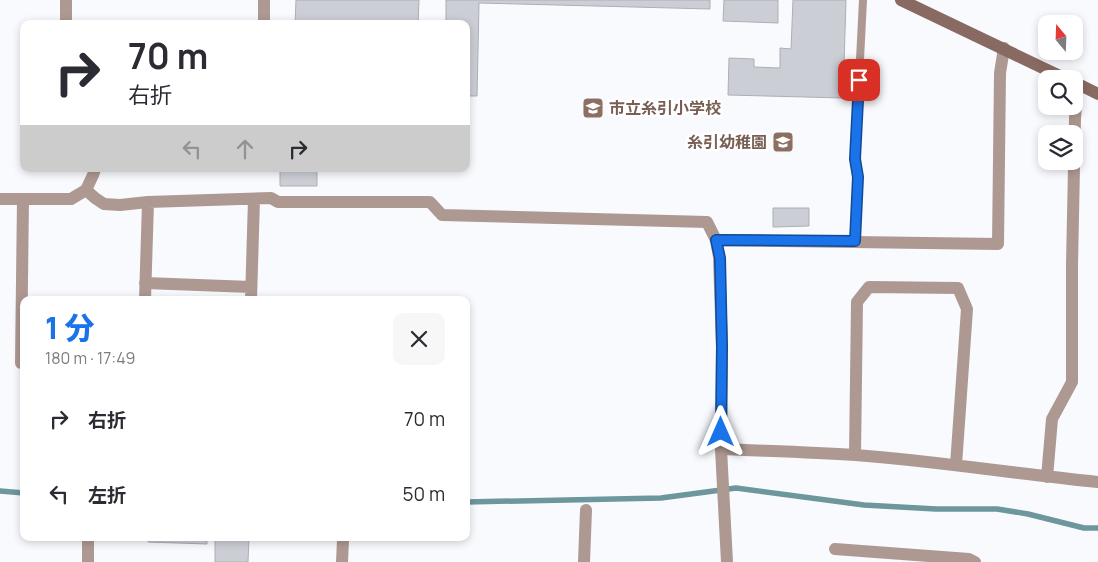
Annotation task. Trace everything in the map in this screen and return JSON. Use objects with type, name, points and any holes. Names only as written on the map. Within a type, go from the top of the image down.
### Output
[{"type":"main road","points":[[901,0],[1049,70]]},
{"type":"main road","points":[[1083,87],[1098,94]]},
{"type":"street","points":[[66,0],[66,20]]},
{"type":"street","points":[[264,0],[264,20]]},
{"type":"street","points":[[716,240],[998,244],[1000,73],[1004,48]]},
{"type":"street","points":[[1047,477],[1052,419],[1072,382],[1075,115]]},
{"type":"street","points":[[0,198],[71,199],[86,190],[94,172]]},
{"type":"street","points":[[86,190],[104,204],[120,205],[148,202],[271,198],[278,202],[430,202],[442,215],[707,222],[716,240],[720,258],[722,347],[721,449],[727,562]]},
{"type":"street","points":[[23,199],[23,296]]},
{"type":"street","points":[[145,283],[251,294],[254,199]]},
{"type":"street","points":[[144,296],[148,202]]},
{"type":"street","points":[[854,455],[857,302],[869,287],[958,288],[967,309],[956,465]]},
{"type":"street","points":[[721,449],[854,455],[1098,482]]},
{"type":"street","points":[[584,562],[586,510]]},
{"type":"street","points":[[88,541],[88,562]]},
{"type":"street","points":[[342,562],[343,541]]},
{"type":"street","points":[[835,549],[969,559],[976,562]]},
{"type":"lane","points":[[855,241],[858,177],[855,159],[863,0]]},
{"type":"building","points":[[296,0],[419,0],[418,20],[295,20]]},
{"type":"building","points":[[446,0],[710,0],[710,9],[479,3],[477,96],[470,96],[470,20],[446,20]]},
{"type":"building","points":[[724,0],[778,0],[778,23],[723,21]]},
{"type":"building","points":[[793,0],[846,0],[843,98],[728,95],[729,58],[754,59],[754,67],[780,68],[780,48],[791,49]]},
{"type":"building","points":[[280,172],[317,172],[317,186],[280,186]]},
{"type":"building","points":[[773,208],[809,208],[809,226],[773,227]]},
{"type":"building","points":[[207,541],[207,544],[148,542]]},
{"type":"building","points":[[215,541],[249,541],[248,562],[215,562]]},
{"type":"waterway","points":[[470,502],[661,498],[736,488],[864,505],[936,509],[997,509],[1028,514],[1084,528],[1098,528]]},
{"type":"waterway","points":[[0,491],[20,493]]},
{"type":"place","name":"市立糸引小学校","points":[[593,108]]},
{"type":"place","name":"糸引幼稚園","points":[[783,142]]},
{"type":"route","points":[[721,432],[720,258],[716,240],[855,241],[858,177],[855,159],[859,80]]}]
